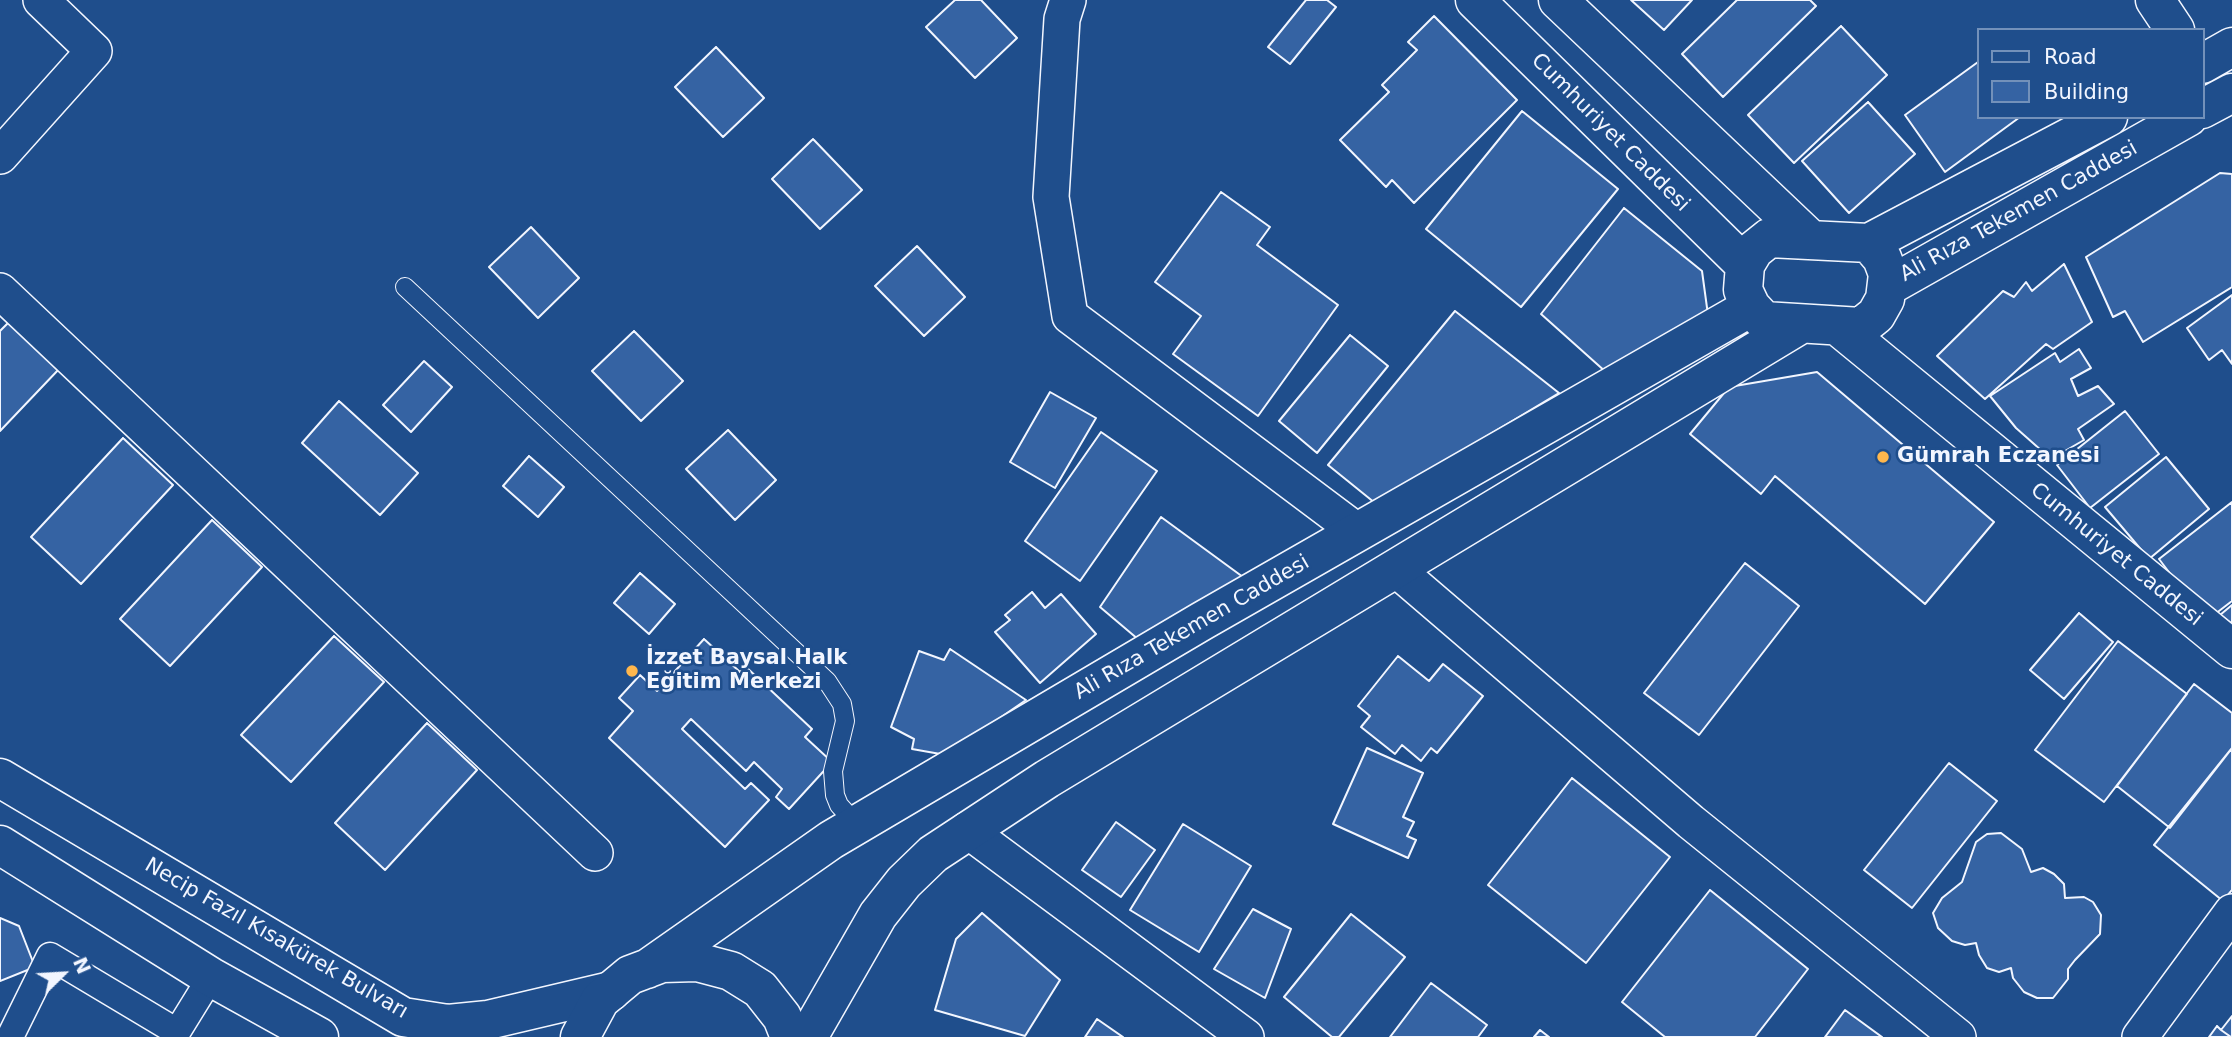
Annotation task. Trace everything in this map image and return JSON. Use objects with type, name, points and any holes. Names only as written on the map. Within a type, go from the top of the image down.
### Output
[{"type":"main road","name":"Cumhuriyet Caddesi","points":[[1475,0],[1745,265]]},
{"type":"main road","points":[[1558,0],[1811,240]]},
{"type":"main road","points":[[2155,0],[2174,28]]},
{"type":"main road","points":[[2204,63],[2232,47]]},
{"type":"main road","name":"Ali Rıza Tekemen Caddesi","points":[[1869,243],[2104,119]]},
{"type":"main road","name":"Ali Rıza Tekemen Caddesi","points":[[1887,287],[2184,119]]},
{"type":"main road","points":[[1769,237],[1811,240],[1869,243],[1885,266],[1888,274],[1885,299],[1876,315],[1861,327],[1764,321],[1751,307],[1743,290],[1745,265],[1754,250],[1769,237]]},
{"type":"main road","name":"Ali Rıza Tekemen Caddesi","points":[[647,969],[831,840],[1358,532],[1751,307]]},
{"type":"main road","points":[[808,1037],[878,915],[933,854],[967,830],[1801,324]]},
{"type":"main road","name":"Cumhuriyet Caddesi","points":[[1839,327],[2232,649]]},
{"type":"main road","name":"Necip Fazıl Kısakürek Bulvarı","points":[[0,778],[403,1017],[448,1024],[488,1020],[611,991]]},
{"type":"main road","points":[[0,845],[211,977],[319,1037]]},
{"type":"main road","points":[[580,1037],[600,1000],[630,975],[662,963],[697,962],[731,971],[760,989],[782,1017],[790,1037]]},
{"type":"street","points":[[0,156],[94,51],[41,0]]},
{"type":"street","points":[[1068,0],[1062,19],[1051,197],[1070,316],[1358,532]]},
{"type":"street","points":[[0,291],[595,853]]},
{"type":"street","points":[[1397,570],[1691,821],[1958,1037]]},
{"type":"street","points":[[967,830],[1246,1037]]},
{"type":"street","points":[[2140,1037],[2232,912]]},
{"type":"street","points":[[10,1037],[50,956],[176,1035],[211,977]]},
{"type":"lane","points":[[405,288],[827,681],[842,704],[845,721],[833,771],[835,795],[839,805],[857,825]]},
{"type":"building","points":[[955,0],[981,0],[1017,38],[975,78],[926,27]]},
{"type":"building","points":[[1306,0],[1327,0],[1336,7],[1290,64],[1268,47]]},
{"type":"building","points":[[1631,0],[1692,0],[1664,30]]},
{"type":"building","points":[[1737,0],[1810,0],[1816,6],[1723,97],[1682,54]]},
{"type":"building","points":[[1434,16],[1517,100],[1414,203],[1392,180],[1386,187],[1340,140],[1389,92],[1382,85],[1417,50],[1408,42]]},
{"type":"building","points":[[1841,26],[1887,75],[1794,163],[1748,115]]},
{"type":"building","points":[[716,47],[764,98],[723,137],[675,87]]},
{"type":"building","points":[[1976,63],[1976,119],[2017,119],[1945,172],[1905,115]]},
{"type":"building","points":[[1868,102],[1915,154],[1849,213],[1802,161]]},
{"type":"building","points":[[1522,111],[1618,189],[1521,307],[1426,229]]},
{"type":"building","points":[[813,139],[862,190],[820,229],[772,179]]},
{"type":"building","points":[[2220,173],[2232,174],[2232,287],[2143,342],[2125,311],[2113,317],[2086,257]]},
{"type":"building","points":[[1221,192],[1270,227],[1257,245],[1338,305],[1258,416],[1173,354],[1201,316],[1155,282]]},
{"type":"building","points":[[1624,208],[1702,271],[1708,315],[1607,373],[1541,314]]},
{"type":"building","points":[[531,227],[579,278],[538,318],[489,267]]},
{"type":"building","points":[[917,246],[965,297],[924,336],[875,286]]},
{"type":"building","points":[[2064,264],[2092,322],[2053,349],[2046,344],[1985,399],[1937,356],[2003,291],[2014,297],[2026,282],[2032,291]]},
{"type":"building","points":[[2232,295],[2232,364],[2222,350],[2209,360],[2187,328]]},
{"type":"building","points":[[1455,311],[1559,393],[1375,503],[1328,465]]},
{"type":"building","points":[[10,321],[60,368],[0,431],[0,331]]},
{"type":"building","points":[[634,331],[683,381],[641,421],[592,371]]},
{"type":"building","points":[[1350,335],[1388,366],[1317,453],[1279,421]]},
{"type":"building","points":[[2079,349],[2091,368],[2071,379],[2078,396],[2098,386],[2114,404],[2078,429],[2084,440],[2051,459],[2016,428],[1990,396],[2055,353],[2060,362]]},
{"type":"building","points":[[424,361],[452,387],[411,432],[383,405]]},
{"type":"building","points":[[1817,372],[1994,522],[1925,604],[1775,476],[1761,494],[1690,434],[1729,387]]},
{"type":"building","points":[[1050,392],[1096,418],[1055,488],[1010,462]]},
{"type":"building","points":[[339,401],[418,473],[380,515],[302,443]]},
{"type":"building","points":[[2125,411],[2159,454],[2090,508],[2057,465]]},
{"type":"building","points":[[728,430],[776,480],[735,520],[686,469]]},
{"type":"building","points":[[1101,432],[1157,471],[1080,581],[1025,541]]},
{"type":"building","points":[[123,438],[173,485],[81,584],[31,537]]},
{"type":"building","points":[[529,456],[564,487],[538,517],[503,486]]},
{"type":"building","points":[[2166,457],[2209,509],[2149,559],[2105,507]]},
{"type":"building","points":[[2232,502],[2232,601],[2206,621],[2159,559]]},
{"type":"building","points":[[1161,517],[1243,577],[1139,640],[1100,607]]},
{"type":"building","points":[[212,520],[262,567],[170,666],[120,619]]},
{"type":"building","points":[[1745,563],[1799,606],[1699,735],[1644,693]]},
{"type":"building","points":[[640,573],[675,604],[649,634],[614,603]]},
{"type":"building","points":[[1032,592],[1045,608],[1061,594],[1096,634],[1040,683],[995,632],[1010,620],[1005,615]]},
{"type":"building","points":[[2232,605],[2232,624],[2220,615]]},
{"type":"building","points":[[2079,613],[2113,642],[2064,699],[2030,670]]},
{"type":"building","points":[[334,636],[384,682],[291,782],[241,735]]},
{"type":"building","points":[[704,639],[740,672],[745,666],[812,729],[805,737],[832,762],[789,809],[776,797],[782,789],[754,762],[746,771],[691,719],[682,729],[745,789],[751,783],[769,800],[725,847],[609,738],[633,711],[619,698],[640,675],[657,691]]},
{"type":"building","points":[[2118,641],[2187,694],[2104,802],[2035,750]]},
{"type":"building","points":[[950,649],[1026,700],[946,755],[912,749],[914,739],[891,727],[919,651],[944,660]]},
{"type":"building","points":[[1398,656],[1429,681],[1443,664],[1483,696],[1437,753],[1431,748],[1421,761],[1402,745],[1395,754],[1361,727],[1370,716],[1358,706]]},
{"type":"building","points":[[2194,684],[2232,713],[2232,748],[2170,828],[2117,786]]},
{"type":"building","points":[[427,723],[477,770],[385,870],[335,823]]},
{"type":"building","points":[[1367,748],[1423,773],[1403,817],[1414,822],[1407,836],[1416,840],[1408,858],[1333,824]]},
{"type":"building","points":[[2232,748],[2232,890],[2223,901],[2154,845]]},
{"type":"building","points":[[1949,763],[1997,801],[1912,908],[1864,870]]},
{"type":"building","points":[[1572,778],[1670,857],[1586,963],[1488,885]]},
{"type":"building","points":[[1116,822],[1155,850],[1121,897],[1082,870]]},
{"type":"building","points":[[1183,824],[1251,866],[1199,952],[1130,910]]},
{"type":"building","points":[[2001,833],[2022,849],[2031,872],[2043,868],[2054,874],[2064,884],[2065,898],[2084,897],[2093,902],[2101,915],[2100,934],[2068,969],[2068,979],[2053,998],[2037,998],[2024,992],[2013,978],[2011,968],[1999,972],[1987,968],[1976,943],[1965,945],[1952,941],[1938,928],[1933,913],[1942,898],[1962,882],[1976,842],[1987,834]]},
{"type":"building","points":[[1710,890],[1808,969],[1755,1037],[1665,1037],[1622,1002]]},
{"type":"building","points":[[1253,909],[1291,929],[1265,998],[1214,969]]},
{"type":"building","points":[[982,913],[1060,980],[1025,1036],[935,1010],[956,939]]},
{"type":"building","points":[[1351,914],[1405,957],[1339,1037],[1332,1037],[1284,997]]},
{"type":"building","points":[[0,918],[19,926],[35,967],[0,981]]},
{"type":"building","points":[[1431,983],[1487,1025],[1478,1037],[1390,1037]]},
{"type":"building","points":[[1845,1010],[1882,1037],[1825,1037]]},
{"type":"building","points":[[2232,1016],[2232,1037],[2231,1037],[2221,1030]]},
{"type":"building","points":[[1097,1019],[1123,1037],[1085,1037]]},
{"type":"building","points":[[2217,1026],[2221,1030],[2231,1037],[2209,1037]]},
{"type":"building","points":[[1540,1030],[1549,1037],[1534,1037]]},
{"type":"place","name":"Gümrah Eczanesi","points":[[1883,457]]},
{"type":"place","name":"İzzet Baysal Halk Eğitim Merkezi","points":[[632,671]]}]
